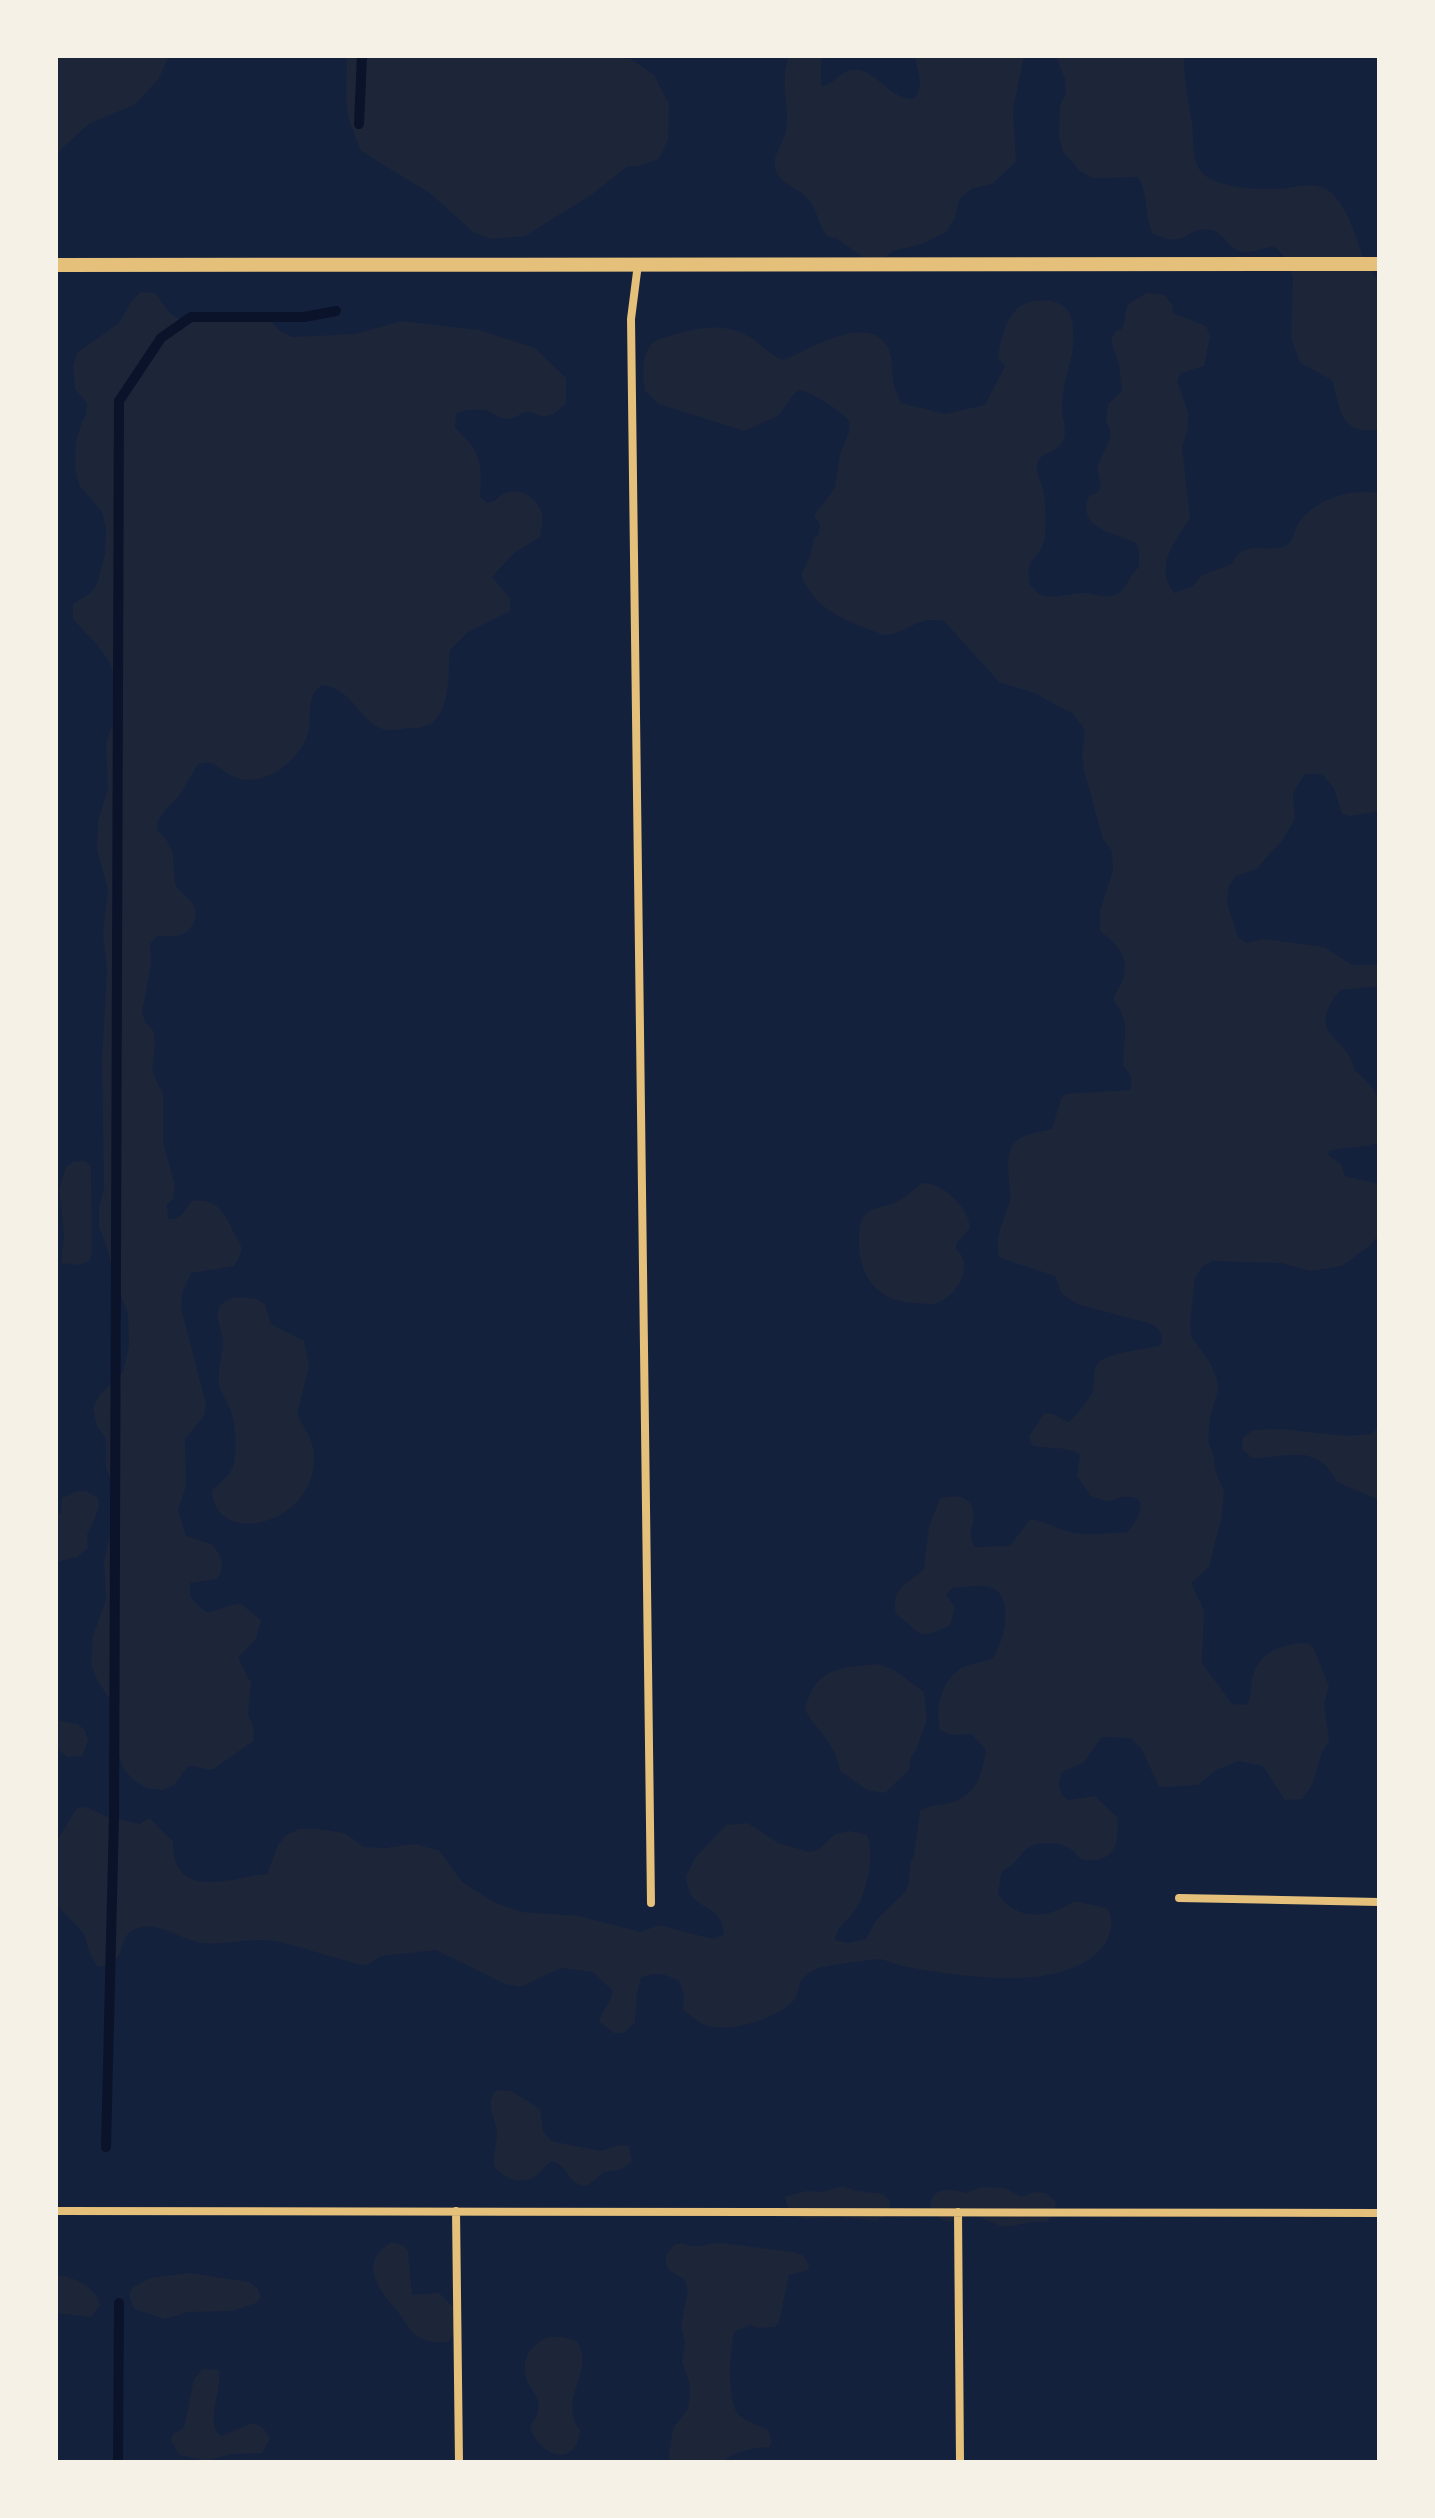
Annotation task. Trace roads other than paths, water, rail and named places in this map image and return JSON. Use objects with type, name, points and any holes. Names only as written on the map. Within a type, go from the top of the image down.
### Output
[{"type":"street","points":[[638,263],[631,319],[651,1903]]},
{"type":"street","points":[[56,265],[1379,264]]},
{"type":"street","points":[[1179,1898],[1379,1902]]},
{"type":"street","points":[[56,2211],[1379,2213]]},
{"type":"street","points":[[456,2211],[459,2462]]},
{"type":"street","points":[[958,2212],[960,2462]]},
{"type":"waterway","points":[[359,124],[362,56]]},
{"type":"waterway","points":[[106,2147],[114,1816],[119,401],[161,338],[191,317],[304,317],[336,311]]},
{"type":"waterway","points":[[118,2462],[119,2303]]}]
